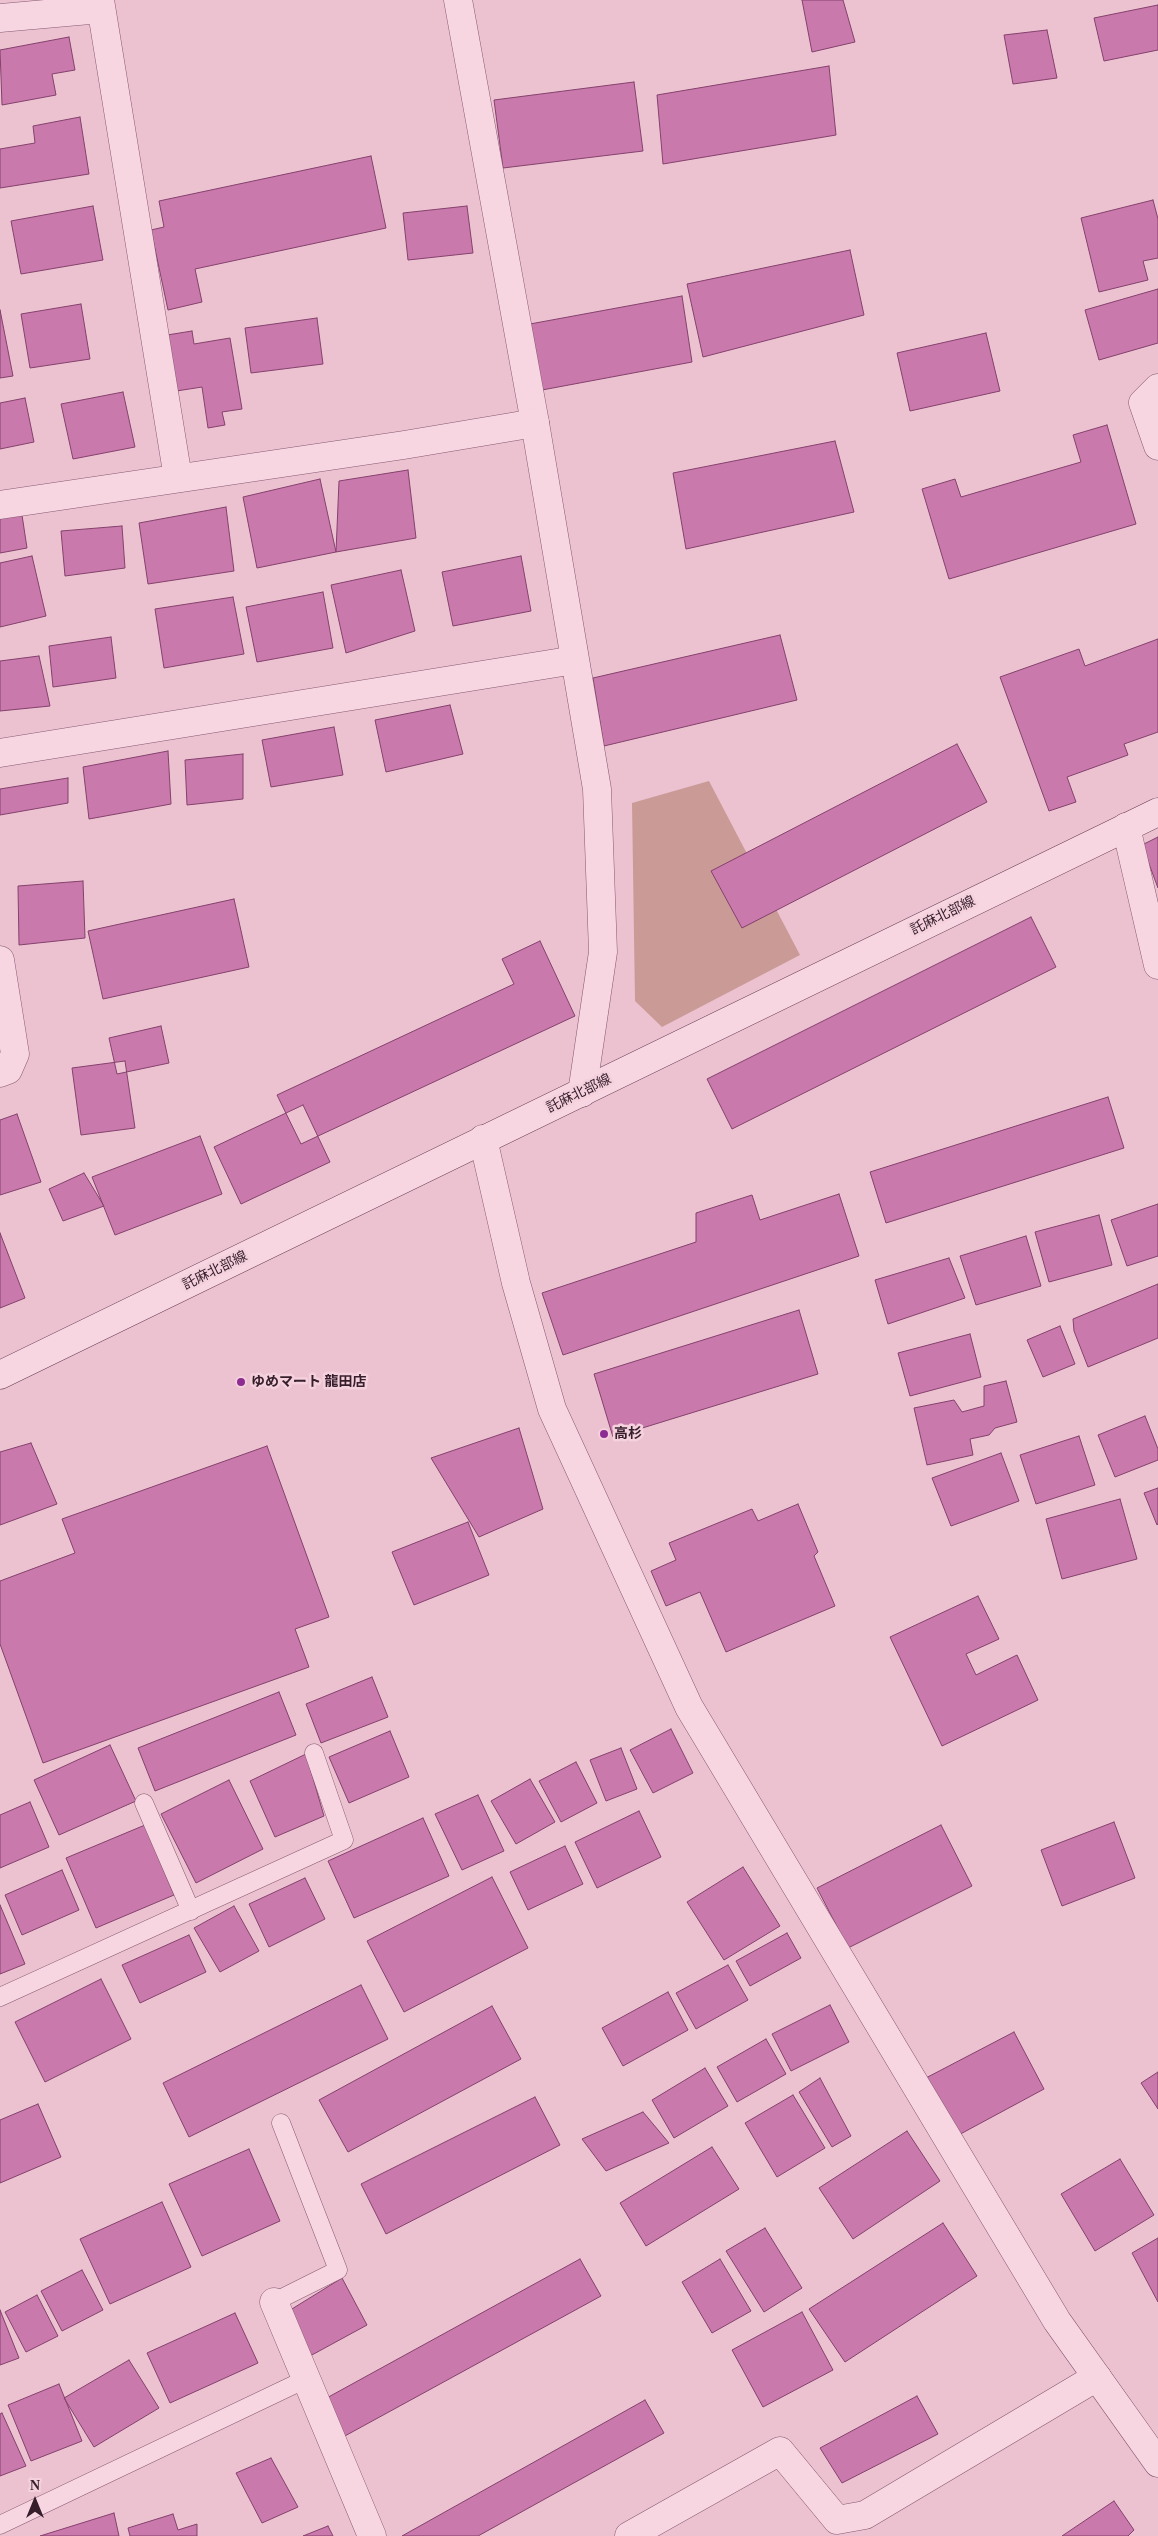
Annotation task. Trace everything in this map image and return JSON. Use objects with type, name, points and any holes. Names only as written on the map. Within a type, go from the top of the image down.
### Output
[{"type":"street","points":[[458,0],[597,789],[603,952],[582,1093]]},
{"type":"street","points":[[0,18],[100,4],[178,478]]},
{"type":"street","points":[[1158,388],[1143,403],[1158,446]]},
{"type":"street","points":[[0,505],[394,447],[534,423]]},
{"type":"street","points":[[0,753],[575,660]]},
{"type":"street","name":"託麻北部線","points":[[0,1375],[1158,812]]},
{"type":"street","points":[[1126,826],[1158,965]]},
{"type":"street","points":[[0,960],[15,1054],[8,1070],[0,1073]]},
{"type":"street","points":[[483,1140],[516,1283],[552,1409],[689,1707],[1056,2321],[1158,2463]]},
{"type":"street","points":[[274,2302],[372,2536]]},
{"type":"street","points":[[629,2536],[780,2451],[837,2520],[865,2515],[1097,2378]]},
{"type":"lane","points":[[0,1997],[344,1840],[314,1753]]},
{"type":"lane","points":[[144,1803],[191,1910]]},
{"type":"lane","points":[[274,2302],[338,2270],[281,2123]]},
{"type":"lane","points":[[0,2525],[306,2379]]},
{"type":"shaded area","points":[[709,781],[800,955],[662,1027],[635,1001],[632,803]]},
{"type":"building","points":[[802,0],[843,0],[855,42],[812,52]]},
{"type":"building","points":[[1158,5],[1158,50],[1104,61],[1094,18]]},
{"type":"building","points":[[1047,30],[1057,78],[1013,84],[1004,35]]},
{"type":"building","points":[[69,37],[75,70],[52,74],[56,95],[2,105],[0,50]]},
{"type":"building","points":[[829,66],[836,135],[663,164],[657,95]]},
{"type":"building","points":[[634,82],[643,151],[503,168],[494,100]]},
{"type":"building","points":[[80,117],[89,174],[0,188],[0,149],[35,143],[33,126]]},
{"type":"building","points":[[371,156],[386,228],[195,269],[202,302],[168,310],[151,230],[164,227],[159,201]]},
{"type":"building","points":[[1153,200],[1158,219],[1158,258],[1143,261],[1148,280],[1099,292],[1081,218]]},
{"type":"building","points":[[93,206],[103,260],[21,274],[11,221]]},
{"type":"building","points":[[467,206],[473,253],[408,260],[403,213]]},
{"type":"building","points":[[850,250],[864,315],[703,357],[687,284]]},
{"type":"building","points":[[1158,289],[1158,343],[1099,360],[1085,310]]},
{"type":"building","points":[[682,296],[692,362],[542,390],[530,324]]},
{"type":"building","points":[[81,304],[90,359],[30,368],[21,314]]},
{"type":"building","points":[[0,310],[13,376],[0,378]]},
{"type":"building","points":[[317,318],[323,364],[251,373],[245,328]]},
{"type":"building","points":[[192,331],[194,344],[230,338],[242,409],[222,412],[225,425],[208,428],[202,387],[170,392],[161,336]]},
{"type":"building","points":[[986,333],[1000,391],[910,411],[897,353]]},
{"type":"building","points":[[123,392],[135,447],[73,459],[61,404]]},
{"type":"building","points":[[25,398],[34,442],[0,449],[0,403]]},
{"type":"building","points":[[1107,425],[1136,524],[949,579],[922,489],[955,479],[961,497],[1081,462],[1073,435]]},
{"type":"building","points":[[835,441],[854,512],[686,549],[673,473]]},
{"type":"building","points":[[408,470],[416,538],[336,552],[339,481]]},
{"type":"building","points":[[320,479],[336,552],[257,568],[243,497]]},
{"type":"building","points":[[226,507],[234,571],[148,584],[139,523]]},
{"type":"building","points":[[22,515],[27,548],[0,553],[0,517]]},
{"type":"building","points":[[122,526],[125,568],[65,576],[61,531]]},
{"type":"building","points":[[32,556],[46,616],[0,627],[0,563]]},
{"type":"building","points":[[521,556],[531,611],[453,626],[442,572]]},
{"type":"building","points":[[401,570],[415,631],[346,653],[331,585]]},
{"type":"building","points":[[323,592],[333,648],[257,662],[246,607]]},
{"type":"building","points":[[233,597],[244,654],[164,668],[155,609]]},
{"type":"building","points":[[780,635],[797,700],[604,746],[593,678]]},
{"type":"building","points":[[111,637],[116,678],[53,687],[49,646]]},
{"type":"building","points":[[1158,639],[1158,732],[1124,744],[1128,755],[1067,777],[1076,802],[1049,811],[1000,677],[1079,649],[1085,666]]},
{"type":"building","points":[[39,656],[50,706],[0,711],[0,661]]},
{"type":"building","points":[[450,705],[463,754],[386,772],[375,720]]},
{"type":"building","points":[[334,727],[343,775],[271,787],[262,740]]},
{"type":"building","points":[[957,744],[987,802],[742,928],[711,871]]},
{"type":"building","points":[[168,751],[171,804],[89,819],[83,767]]},
{"type":"building","points":[[243,754],[243,799],[187,805],[185,760]]},
{"type":"building","points":[[68,778],[68,803],[0,815],[0,789]]},
{"type":"building","points":[[1158,837],[1158,888],[1142,845]]},
{"type":"building","points":[[83,881],[85,938],[19,945],[18,886]]},
{"type":"building","points":[[234,899],[249,967],[103,999],[88,931]]},
{"type":"building","points":[[1031,917],[1056,967],[732,1129],[707,1079]]},
{"type":"building","points":[[540,941],[575,1016],[301,1144],[277,1095],[514,984],[502,959]]},
{"type":"building","points":[[161,1026],[169,1063],[117,1074],[109,1038]]},
{"type":"building","points":[[125,1061],[135,1128],[81,1135],[72,1068]]},
{"type":"building","points":[[1108,1097],[1124,1148],[886,1223],[870,1172]]},
{"type":"building","points":[[303,1105],[330,1162],[241,1204],[214,1147]]},
{"type":"building","points":[[17,1114],[41,1182],[0,1195],[0,1120]]},
{"type":"building","points":[[200,1136],[222,1194],[115,1235],[92,1177]]},
{"type":"building","points":[[84,1173],[104,1206],[63,1221],[49,1189]]},
{"type":"building","points":[[839,1194],[859,1256],[563,1355],[542,1293],[696,1242],[696,1213],[752,1195],[760,1220]]},
{"type":"building","points":[[1158,1204],[1158,1256],[1127,1266],[1111,1220]]},
{"type":"building","points":[[1099,1215],[1112,1265],[1049,1282],[1035,1232]]},
{"type":"building","points":[[0,1233],[25,1298],[0,1308]]},
{"type":"building","points":[[1026,1236],[1041,1286],[976,1305],[960,1256]]},
{"type":"building","points":[[949,1258],[965,1298],[888,1324],[875,1280]]},
{"type":"building","points":[[1158,1284],[1158,1338],[1088,1367],[1074,1331],[1073,1319]]},
{"type":"building","points":[[799,1310],[818,1374],[613,1437],[594,1374]]},
{"type":"building","points":[[1060,1326],[1075,1364],[1043,1377],[1027,1340]]},
{"type":"building","points":[[970,1334],[981,1377],[910,1396],[898,1353]]},
{"type":"building","points":[[1006,1381],[1017,1422],[995,1428],[989,1435],[970,1439],[973,1455],[927,1465],[914,1408],[954,1400],[962,1412],[984,1406],[984,1386]]},
{"type":"building","points":[[1145,1416],[1158,1449],[1158,1460],[1115,1477],[1098,1435]]},
{"type":"building","points":[[519,1428],[543,1509],[479,1537],[431,1458]]},
{"type":"building","points":[[1079,1436],[1095,1485],[1036,1504],[1020,1455]]},
{"type":"building","points":[[31,1443],[57,1504],[0,1525],[0,1452]]},
{"type":"building","points":[[267,1446],[329,1617],[295,1629],[309,1667],[43,1763],[0,1644],[0,1581],[75,1553],[62,1519]]},
{"type":"building","points":[[1001,1453],[1019,1501],[951,1526],[932,1478]]},
{"type":"building","points":[[1158,1488],[1158,1524],[1157,1525],[1144,1493]]},
{"type":"building","points":[[1120,1499],[1137,1559],[1062,1579],[1046,1519]]},
{"type":"building","points":[[798,1504],[818,1552],[814,1556],[835,1606],[726,1652],[700,1592],[666,1606],[651,1571],[676,1560],[669,1543],[752,1509],[758,1521]]},
{"type":"building","points":[[468,1522],[489,1575],[414,1605],[392,1552]]},
{"type":"building","points":[[978,1596],[999,1639],[966,1654],[976,1675],[1017,1655],[1038,1700],[942,1746],[890,1637]]},
{"type":"building","points":[[372,1677],[388,1717],[321,1743],[306,1704]]},
{"type":"building","points":[[279,1692],[296,1735],[155,1791],[138,1748]]},
{"type":"building","points":[[671,1729],[693,1773],[653,1793],[630,1750]]},
{"type":"building","points":[[390,1731],[409,1777],[349,1803],[329,1757]]},
{"type":"building","points":[[110,1745],[136,1801],[59,1835],[34,1780]]},
{"type":"building","points":[[621,1748],[637,1789],[606,1801],[590,1760]]},
{"type":"building","points":[[306,1754],[324,1816],[275,1837],[250,1781]]},
{"type":"building","points":[[576,1762],[597,1803],[561,1822],[539,1781]]},
{"type":"building","points":[[530,1779],[555,1822],[516,1844],[491,1801]]},
{"type":"building","points":[[229,1780],[263,1849],[196,1883],[161,1814]]},
{"type":"building","points":[[478,1795],[504,1851],[462,1870],[435,1814]]},
{"type":"building","points":[[30,1802],[49,1847],[0,1868],[0,1815]]},
{"type":"building","points":[[639,1811],[661,1857],[597,1888],[575,1842]]},
{"type":"building","points":[[423,1818],[449,1876],[354,1918],[328,1861]]},
{"type":"building","points":[[1114,1822],[1135,1878],[1062,1906],[1041,1850]]},
{"type":"building","points":[[145,1825],[174,1895],[96,1928],[66,1858]]},
{"type":"building","points":[[941,1825],[972,1886],[848,1948],[817,1888]]},
{"type":"building","points":[[565,1846],[583,1884],[528,1910],[510,1872]]},
{"type":"building","points":[[743,1867],[780,1926],[724,1960],[687,1902]]},
{"type":"building","points":[[62,1870],[79,1910],[22,1935],[5,1895]]},
{"type":"building","points":[[492,1877],[528,1948],[404,2012],[367,1941]]},
{"type":"building","points":[[305,1878],[325,1919],[269,1947],[249,1904]]},
{"type":"building","points":[[0,1905],[25,1964],[0,1974]]},
{"type":"building","points":[[234,1906],[259,1951],[220,1972],[194,1928]]},
{"type":"building","points":[[787,1933],[801,1958],[750,1986],[736,1961]]},
{"type":"building","points":[[189,1935],[206,1972],[140,2003],[122,1965]]},
{"type":"building","points":[[728,1965],[748,2000],[696,2029],[676,1993]]},
{"type":"building","points":[[101,1979],[131,2039],[45,2082],[15,2022]]},
{"type":"building","points":[[361,1985],[388,2039],[189,2137],[163,2083]]},
{"type":"building","points":[[668,1992],[688,2030],[623,2066],[602,2028]]},
{"type":"building","points":[[830,2005],[849,2042],[791,2071],[772,2034]]},
{"type":"building","points":[[492,2006],[521,2059],[348,2152],[319,2100]]},
{"type":"building","points":[[1014,2032],[1044,2089],[953,2138],[922,2080]]},
{"type":"building","points":[[766,2039],[786,2074],[737,2102],[717,2067]]},
{"type":"building","points":[[705,2068],[728,2106],[674,2138],[652,2100]]},
{"type":"building","points":[[1158,2072],[1158,2109],[1141,2083]]},
{"type":"building","points":[[820,2078],[851,2136],[832,2147],[799,2092]]},
{"type":"building","points":[[793,2095],[825,2148],[777,2177],[745,2123]]},
{"type":"building","points":[[535,2097],[560,2145],[386,2234],[361,2184]]},
{"type":"building","points":[[38,2104],[61,2157],[0,2183],[0,2120]]},
{"type":"building","points":[[643,2112],[669,2143],[606,2171],[582,2139]]},
{"type":"building","points":[[907,2131],[940,2181],[853,2239],[819,2188]]},
{"type":"building","points":[[712,2147],[739,2189],[646,2246],[620,2203]]},
{"type":"building","points":[[249,2149],[280,2221],[202,2256],[169,2184]]},
{"type":"building","points":[[1120,2159],[1154,2215],[1095,2251],[1061,2194]]},
{"type":"building","points":[[162,2202],[191,2267],[110,2304],[80,2239]]},
{"type":"building","points":[[943,2223],[977,2276],[845,2362],[809,2309]]},
{"type":"building","points":[[765,2228],[802,2288],[764,2312],[726,2251]]},
{"type":"building","points":[[1158,2238],[1158,2302],[1132,2253]]},
{"type":"building","points":[[580,2259],[601,2296],[343,2437],[323,2400]]},
{"type":"building","points":[[720,2259],[751,2311],[712,2333],[682,2282]]},
{"type":"building","points":[[82,2270],[103,2310],[62,2331],[41,2291]]},
{"type":"building","points":[[342,2278],[367,2325],[299,2362],[287,2312]]},
{"type":"building","points":[[37,2295],[58,2336],[26,2352],[5,2312]]},
{"type":"building","points":[[0,2310],[19,2358],[0,2365]]},
{"type":"building","points":[[802,2312],[833,2370],[763,2407],[732,2350]]},
{"type":"building","points":[[235,2313],[258,2363],[170,2403],[147,2353]]},
{"type":"building","points":[[129,2360],[159,2408],[94,2447],[64,2398]]},
{"type":"building","points":[[59,2384],[82,2441],[31,2461],[8,2405]]},
{"type":"building","points":[[917,2396],[938,2434],[842,2483],[820,2448]]},
{"type":"building","points":[[645,2400],[664,2433],[478,2536],[402,2536]]},
{"type":"building","points":[[2,2413],[26,2466],[0,2476],[0,2414]]},
{"type":"building","points":[[271,2458],[298,2507],[262,2523],[236,2473]]},
{"type":"building","points":[[1114,2501],[1134,2530],[1128,2536],[1062,2536]]},
{"type":"building","points":[[114,2513],[119,2536],[40,2536]]},
{"type":"building","points":[[173,2514],[178,2530],[197,2524],[197,2536],[130,2536],[128,2528]]},
{"type":"building","points":[[328,2526],[333,2536],[303,2536]]},
{"type":"place","name":"ゆめマート 龍田店","points":[[241,1382]]},
{"type":"place","name":"高杉","points":[[604,1434]]}]
